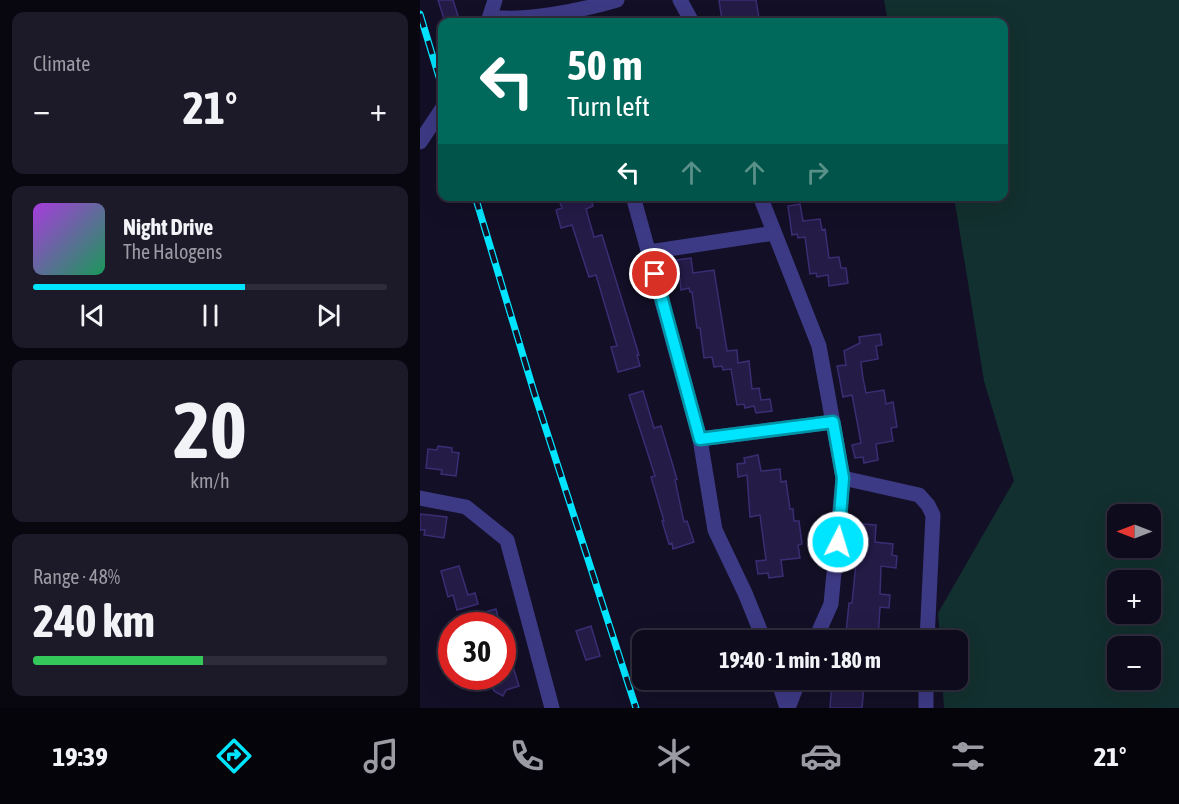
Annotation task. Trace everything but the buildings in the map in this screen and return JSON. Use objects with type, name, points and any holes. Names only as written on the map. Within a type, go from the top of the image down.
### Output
[{"type":"street","points":[[490,18],[495,0]]},
{"type":"street","points":[[530,18],[581,16],[617,0]]},
{"type":"street","points":[[680,0],[690,18]]},
{"type":"street","points":[[420,142],[438,115]]},
{"type":"street","points":[[634,201],[700,439],[715,530],[760,630]]},
{"type":"street","points":[[762,201],[819,346],[843,478],[831,604],[820,630]]},
{"type":"street","points":[[649,252],[774,233]]},
{"type":"street","points":[[700,439],[833,422]]},
{"type":"street","points":[[843,478],[919,495],[928,505],[933,515],[927,630]]},
{"type":"street","points":[[420,498],[466,507],[507,540],[552,708]]},
{"type":"street","points":[[781,690],[787,708]]},
{"type":"street","points":[[787,708],[794,690]]},
{"type":"street","points":[[926,690],[926,708]]},
{"type":"green space","points":[[884,0],[1179,0],[1179,708],[944,708],[943,690],[968,690],[968,630],[939,630],[938,613],[1014,481],[984,381],[955,201],[1008,201],[1008,18],[887,18]]},
{"type":"railway","points":[[420,14],[438,74]]},
{"type":"railway","points":[[477,201],[534,392],[636,708]]},
{"type":"route","points":[[655,274],[687,384],[700,439],[833,422],[843,478],[838,542]]}]
